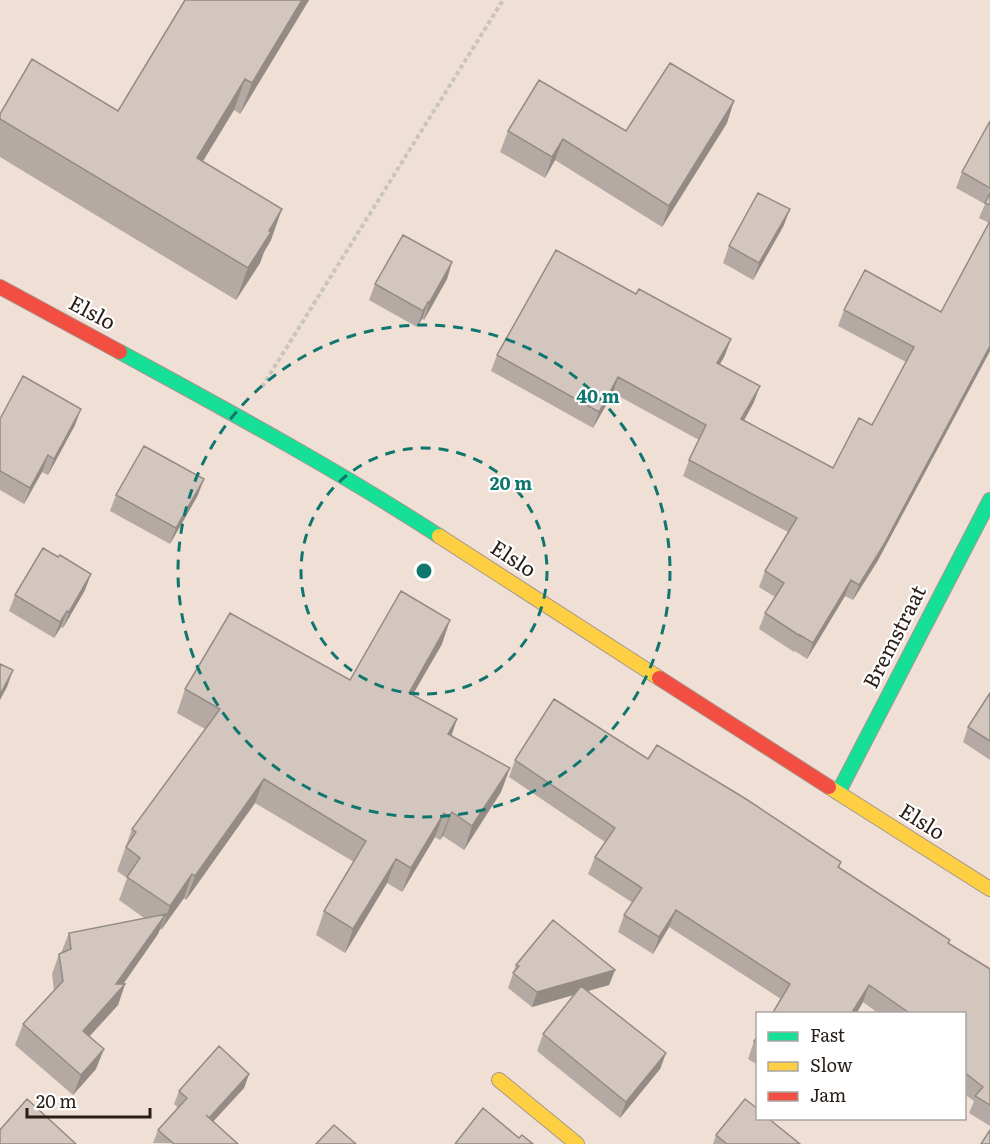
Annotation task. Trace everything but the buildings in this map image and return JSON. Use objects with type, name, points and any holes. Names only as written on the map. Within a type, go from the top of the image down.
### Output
[{"type":"street","name":"Elslo","points":[[0,287],[243,418],[382,499],[990,889]]},
{"type":"street","name":"Bremstraat","points":[[838,793],[990,501]]},
{"type":"street","points":[[499,1080],[578,1144]]},
{"type":"path","points":[[243,418],[503,0]]},
{"type":"traffic: fast","points":[[120,352],[321,464],[439,536]]},
{"type":"traffic: fast","points":[[838,793],[990,500]]},
{"type":"traffic: slow","points":[[439,536],[659,678]]},
{"type":"traffic: slow","points":[[829,787],[990,889]]},
{"type":"traffic: slow","points":[[499,1080],[577,1144]]},
{"type":"traffic: jam","points":[[0,287],[120,352]]},
{"type":"traffic: jam","points":[[659,678],[829,787]]}]
